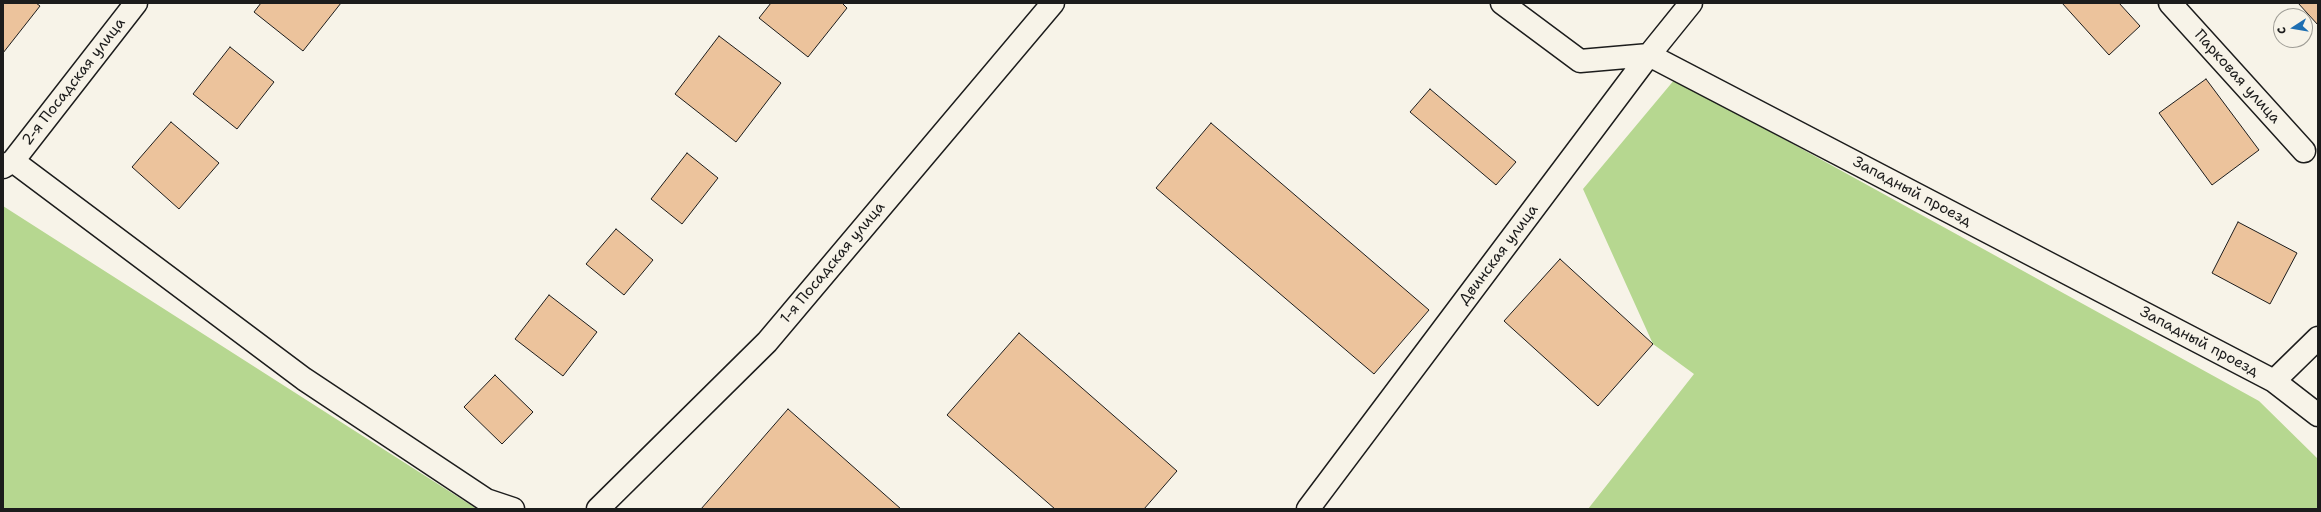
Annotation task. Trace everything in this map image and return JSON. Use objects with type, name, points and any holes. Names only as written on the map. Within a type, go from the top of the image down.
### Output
[{"type":"street","name":"2-я Посадская улица","points":[[8,164],[136,3]]},
{"type":"street","name":"1-я Посадская улица","points":[[598,509],[767,342],[1053,3]]},
{"type":"street","points":[[1502,3],[1580,61],[1649,55]]},
{"type":"street","name":"Двинская улица","points":[[1308,509],[1649,55],[1691,3]]},
{"type":"street","name":"Парковая улица","points":[[2170,3],[2304,151]]},
{"type":"street","name":"Западный проезд","points":[[1649,55],[2274,381],[2318,414]]},
{"type":"street","points":[[8,164],[304,379],[486,500],[513,509]]},
{"type":"street","points":[[2274,381],[2318,338]]},
{"type":"green space","points":[[1675,79],[2259,401],[2318,459],[2318,509],[1588,509],[1694,374],[1653,344],[1583,189]]},
{"type":"green space","points":[[3,206],[477,509],[3,509]]},
{"type":"building","points":[[3,3],[36,3],[40,6],[3,53]]},
{"type":"building","points":[[261,3],[341,3],[303,51],[254,12]]},
{"type":"building","points":[[771,3],[842,3],[847,8],[808,57],[759,18]]},
{"type":"building","points":[[2062,3],[2119,3],[2140,26],[2109,55]]},
{"type":"building","points":[[2298,3],[2318,3],[2318,25],[2313,20],[2313,8],[2303,8]]},
{"type":"building","points":[[719,36],[781,83],[736,142],[675,94]]},
{"type":"building","points":[[230,47],[274,82],[237,129],[193,94]]},
{"type":"building","points":[[2206,79],[2259,150],[2212,185],[2159,113]]},
{"type":"building","points":[[1430,89],[1516,162],[1496,185],[1410,112]]},
{"type":"building","points":[[171,122],[219,163],[179,209],[132,167]]},
{"type":"building","points":[[1211,123],[1429,310],[1374,374],[1156,188]]},
{"type":"building","points":[[687,153],[718,178],[682,224],[651,199]]},
{"type":"building","points":[[2238,222],[2297,253],[2270,304],[2212,273]]},
{"type":"building","points":[[616,229],[653,260],[624,295],[586,264]]},
{"type":"building","points":[[1560,259],[1653,344],[1598,406],[1504,321]]},
{"type":"building","points":[[549,295],[597,332],[563,376],[515,339]]},
{"type":"building","points":[[1019,333],[1177,471],[1144,509],[1055,509],[947,415]]},
{"type":"building","points":[[495,375],[533,412],[502,444],[464,407]]},
{"type":"building","points":[[788,409],[901,509],[701,509]]}]
